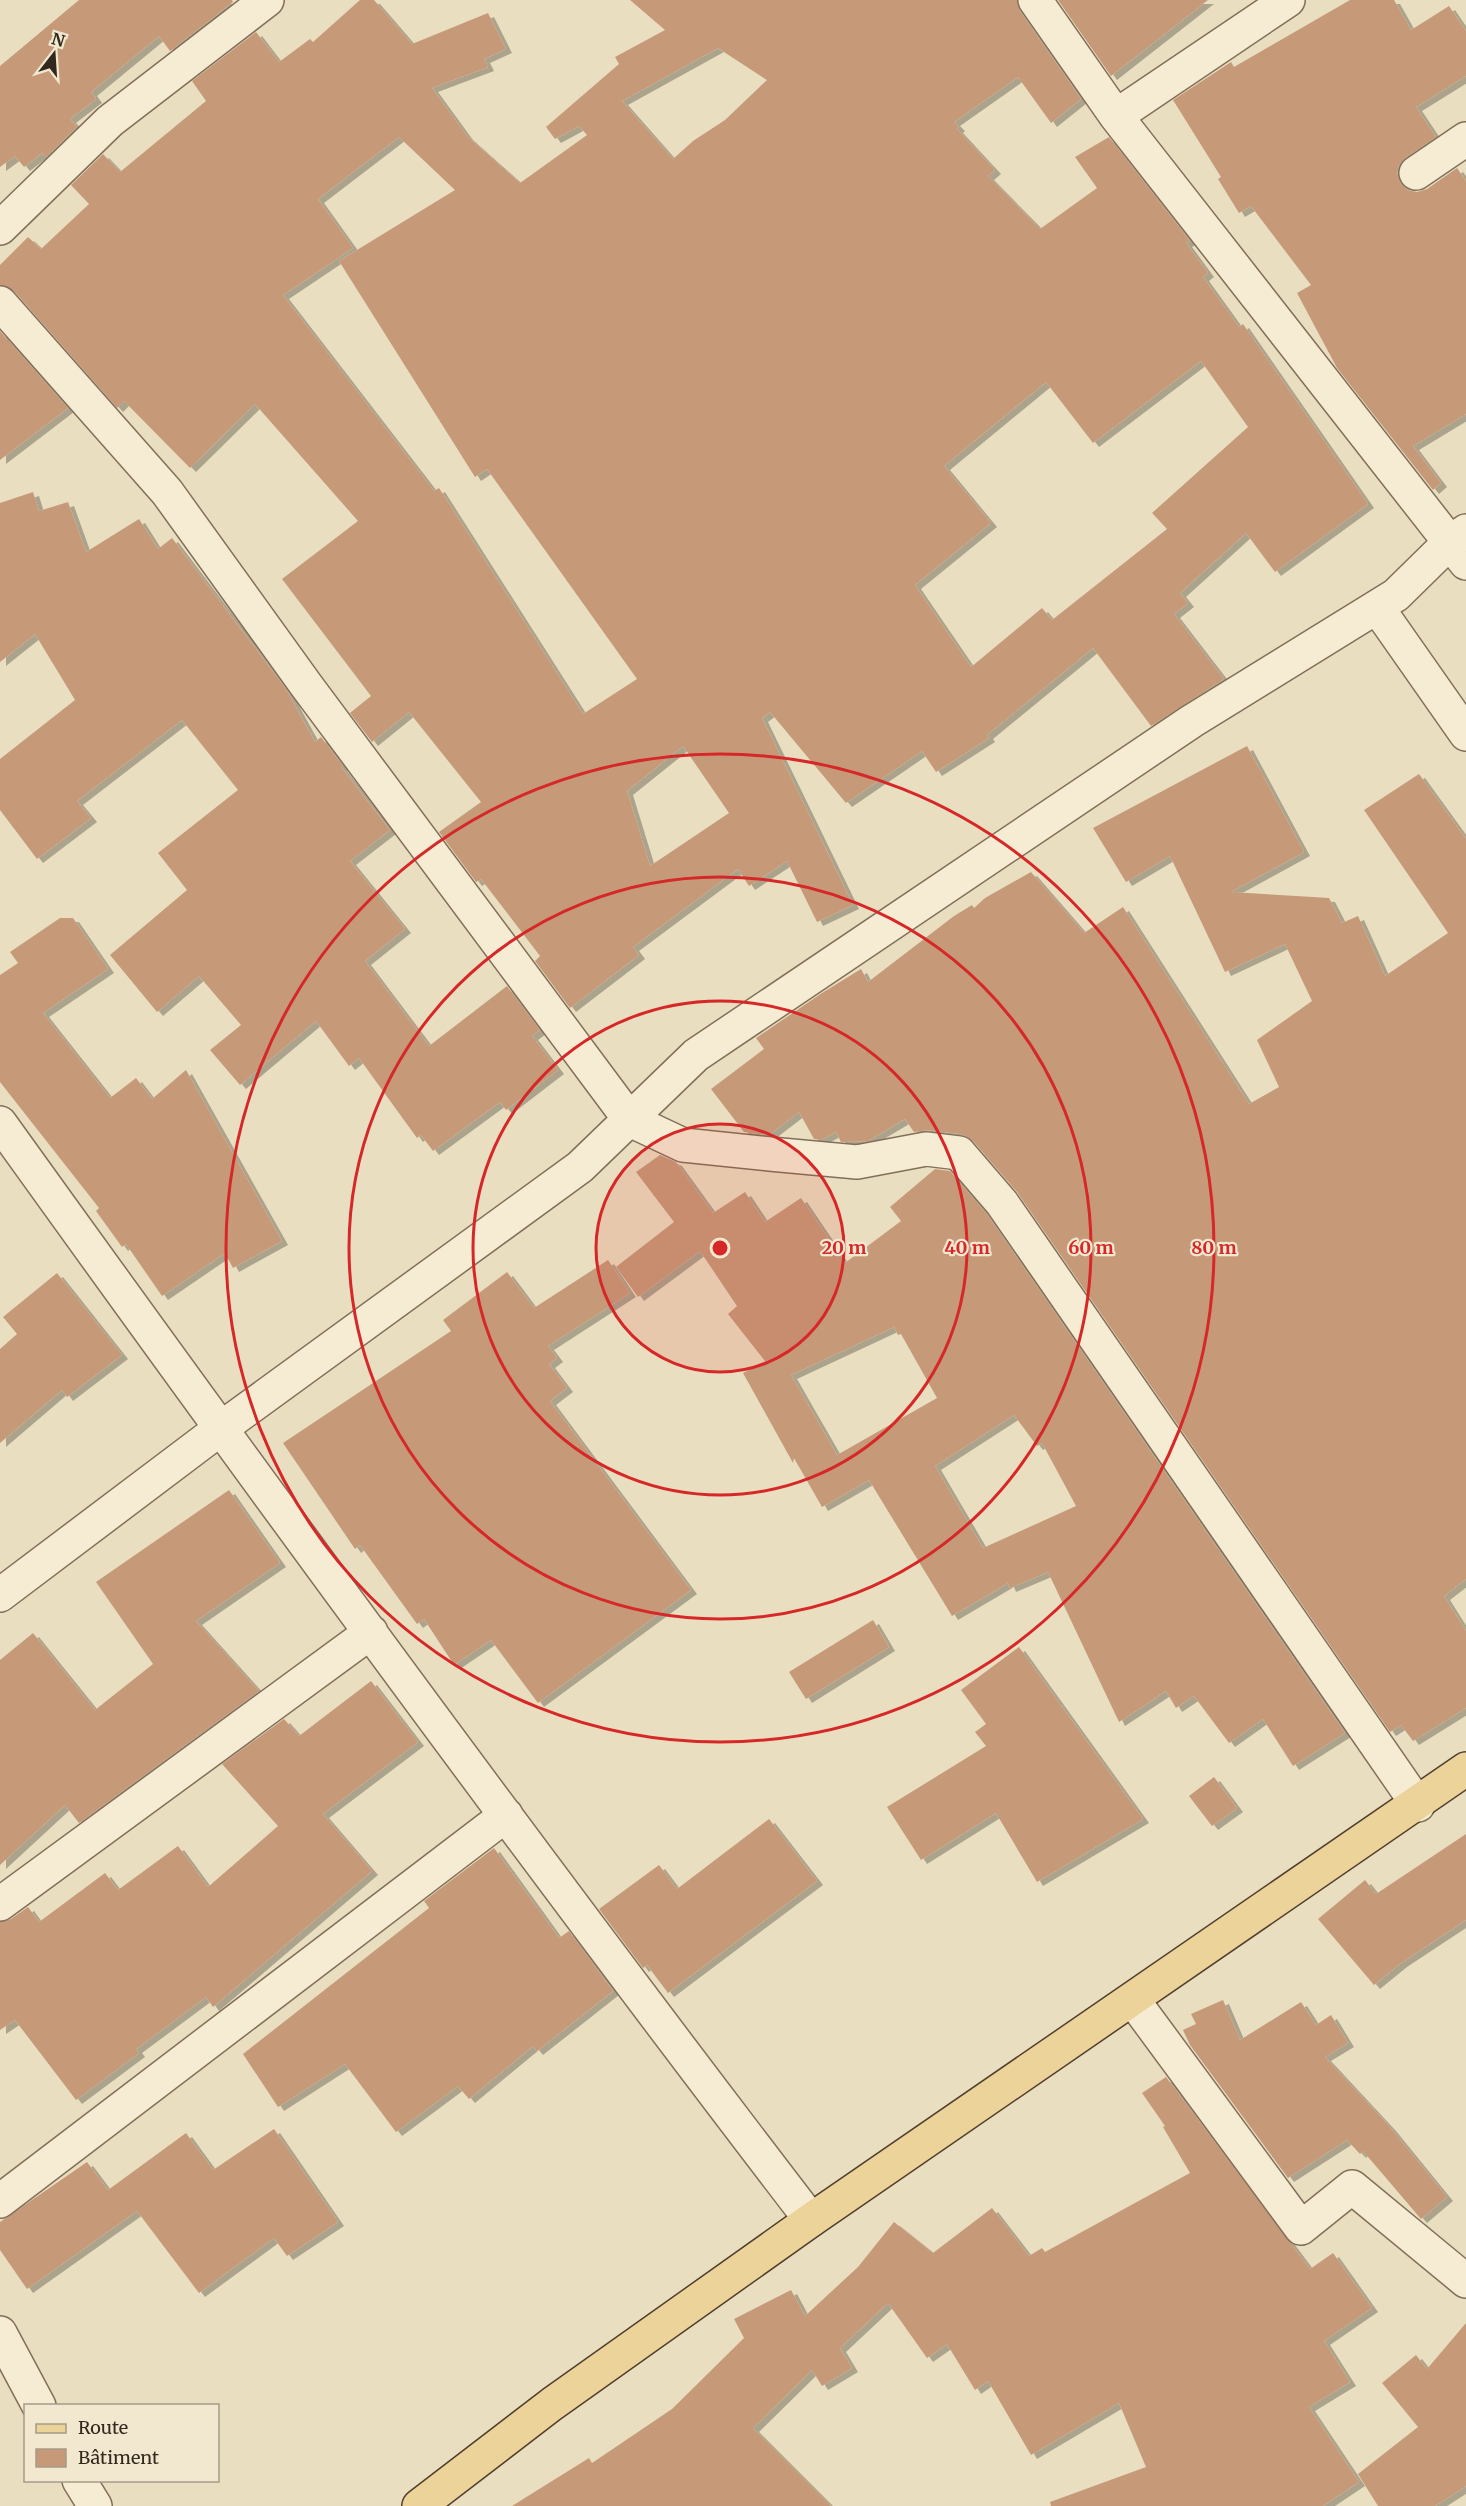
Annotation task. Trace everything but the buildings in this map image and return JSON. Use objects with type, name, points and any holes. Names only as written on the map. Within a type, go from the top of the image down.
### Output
[{"type":"main road","points":[[419,2506],[552,2404],[811,2220],[1466,1769]]},
{"type":"street","points":[[0,228],[110,121],[267,0]]},
{"type":"street","points":[[0,1594],[220,1429],[580,1167],[696,1055],[1192,721],[1396,595],[1461,545],[1116,116],[1035,0]]},
{"type":"street","points":[[1116,116],[1288,0]]},
{"type":"street","points":[[1416,173],[1466,139]]},
{"type":"street","points":[[0,303],[166,492],[313,694],[630,1120],[683,1145],[748,1152],[857,1162],[926,1149],[959,1153],[1002,1203],[1418,1804]]},
{"type":"street","points":[[1377,607],[1466,734]]},
{"type":"street","points":[[0,1123],[10,1158],[220,1429],[634,1990],[811,2220]]},
{"type":"street","points":[[0,1904],[371,1632]]},
{"type":"street","points":[[0,2201],[506,1815]]},
{"type":"street","points":[[1133,2000],[1301,2228],[1352,2187],[1466,2281]]},
{"type":"street","points":[[0,2333],[38,2404]]},
{"type":"street","points":[[80,2482],[95,2506]]}]
